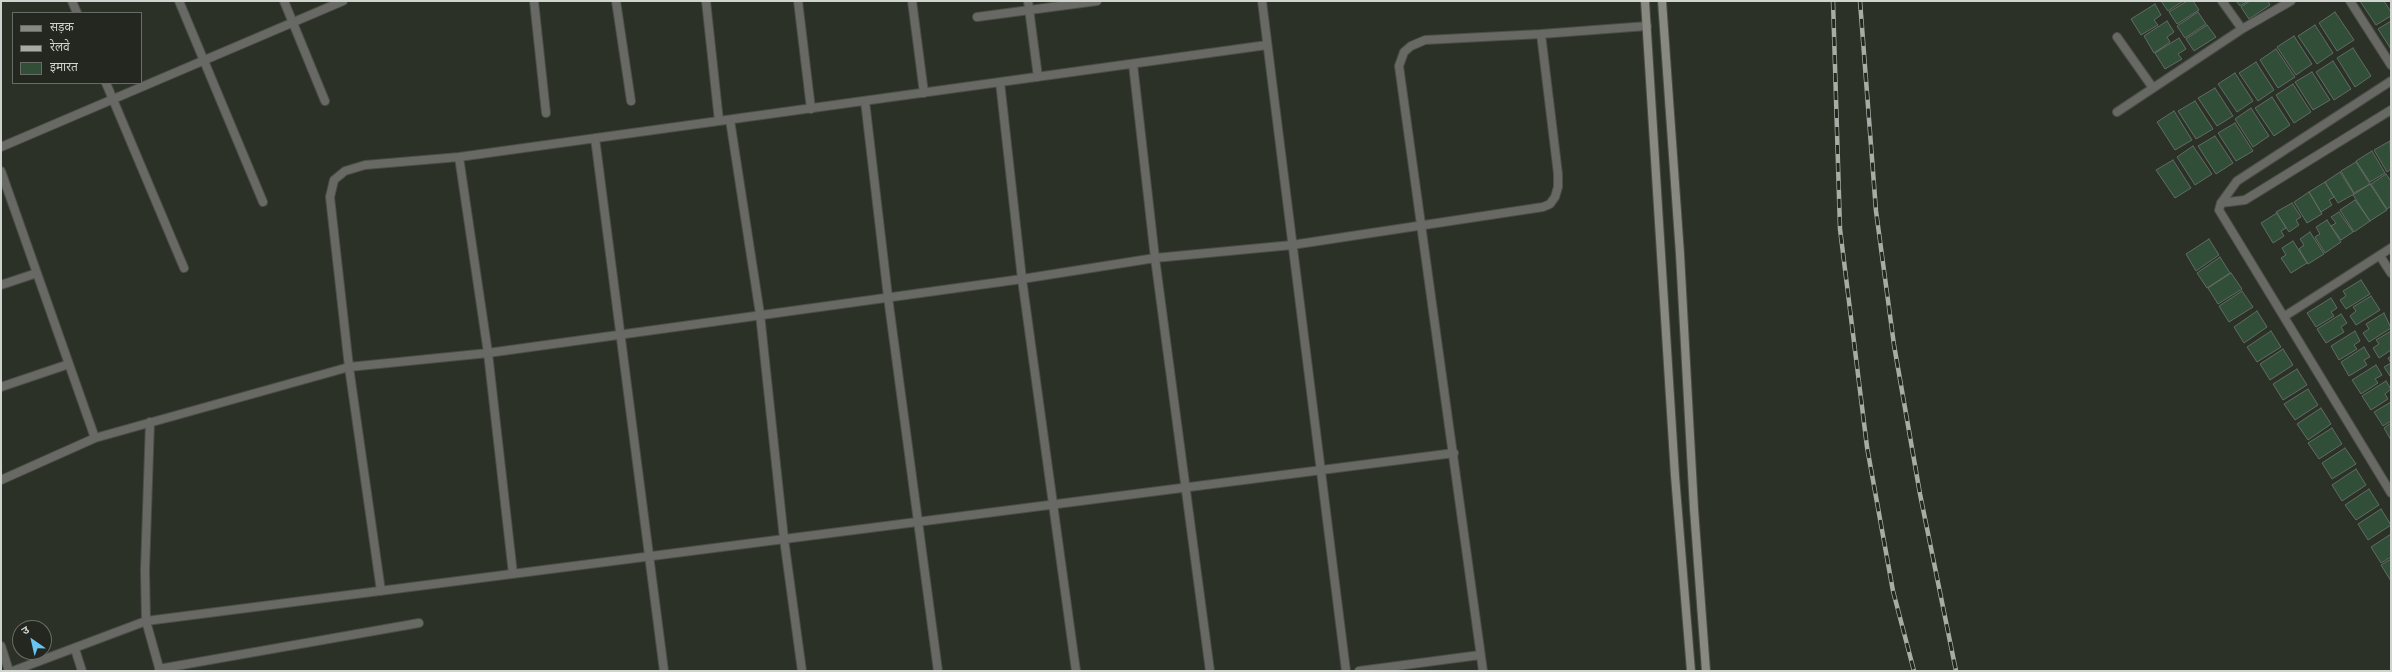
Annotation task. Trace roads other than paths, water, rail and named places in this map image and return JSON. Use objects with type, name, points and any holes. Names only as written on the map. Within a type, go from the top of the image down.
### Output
[{"type":"street","points":[[178,1],[263,202]]},
{"type":"street","points":[[284,1],[325,101]]},
{"type":"street","points":[[1,147],[343,1]]},
{"type":"street","points":[[534,1],[546,113]]},
{"type":"street","points":[[616,1],[631,101]]},
{"type":"street","points":[[706,1],[719,121]]},
{"type":"street","points":[[798,1],[811,109]]},
{"type":"street","points":[[912,1],[924,93]]},
{"type":"street","points":[[1028,1],[1038,77]]},
{"type":"street","points":[[977,16],[1097,1]]},
{"type":"street","points":[[1262,1],[1346,671]]},
{"type":"street","points":[[1645,1],[1675,476],[1691,671]]},
{"type":"street","points":[[1662,1],[1680,254],[1694,509],[1706,671]]},
{"type":"street","points":[[2222,1],[2242,29]]},
{"type":"street","points":[[2117,112],[2242,29],[2291,1]]},
{"type":"street","points":[[2350,1],[2391,65]]},
{"type":"street","points":[[74,2],[77,12]]},
{"type":"street","points":[[1483,671],[1454,453],[1420,226],[1399,66],[1404,52],[1424,40],[1541,34],[1647,26]]},
{"type":"street","points":[[1,480],[95,438],[349,367],[488,353],[622,335],[760,314],[1022,279],[1155,258],[1292,245],[1543,208],[1550,204],[1555,197],[1558,174],[1541,34]]},
{"type":"street","points":[[2117,38],[2153,88]]},
{"type":"street","points":[[381,591],[349,367],[330,197],[334,180],[345,171],[365,165],[459,157],[1267,45]]},
{"type":"street","points":[[1134,64],[1155,258],[1187,487],[1210,671]]},
{"type":"street","points":[[2391,81],[2236,182],[2221,202],[2219,210],[2285,316],[2391,493]]},
{"type":"street","points":[[1000,82],[1022,279],[1076,671]]},
{"type":"street","points":[[106,84],[184,268]]},
{"type":"street","points":[[865,101],[888,297],[938,671]]},
{"type":"street","points":[[2221,202],[2246,200],[2391,110]]},
{"type":"street","points":[[730,120],[760,314],[784,539],[802,671]]},
{"type":"street","points":[[595,138],[622,335],[664,671]]},
{"type":"street","points":[[459,157],[488,353],[513,574]]},
{"type":"street","points":[[1,172],[95,438]]},
{"type":"street","points":[[2285,316],[2391,248]]},
{"type":"street","points":[[2380,256],[2391,273]]},
{"type":"street","points":[[1,285],[37,273]]},
{"type":"street","points":[[1,387],[69,364]]},
{"type":"street","points":[[150,422],[145,570],[146,622],[160,670],[419,623]]},
{"type":"street","points":[[13,671],[146,622],[1454,453]]},
{"type":"street","points":[[1,646],[9,671]]},
{"type":"street","points":[[75,649],[82,671]]},
{"type":"street","points":[[1359,671],[1480,655]]},
{"type":"railway","points":[[1833,1],[1840,229],[1867,447],[1893,591],[1914,671]]},
{"type":"railway","points":[[1860,1],[1876,211],[1894,345],[1920,494],[1956,671]]}]
